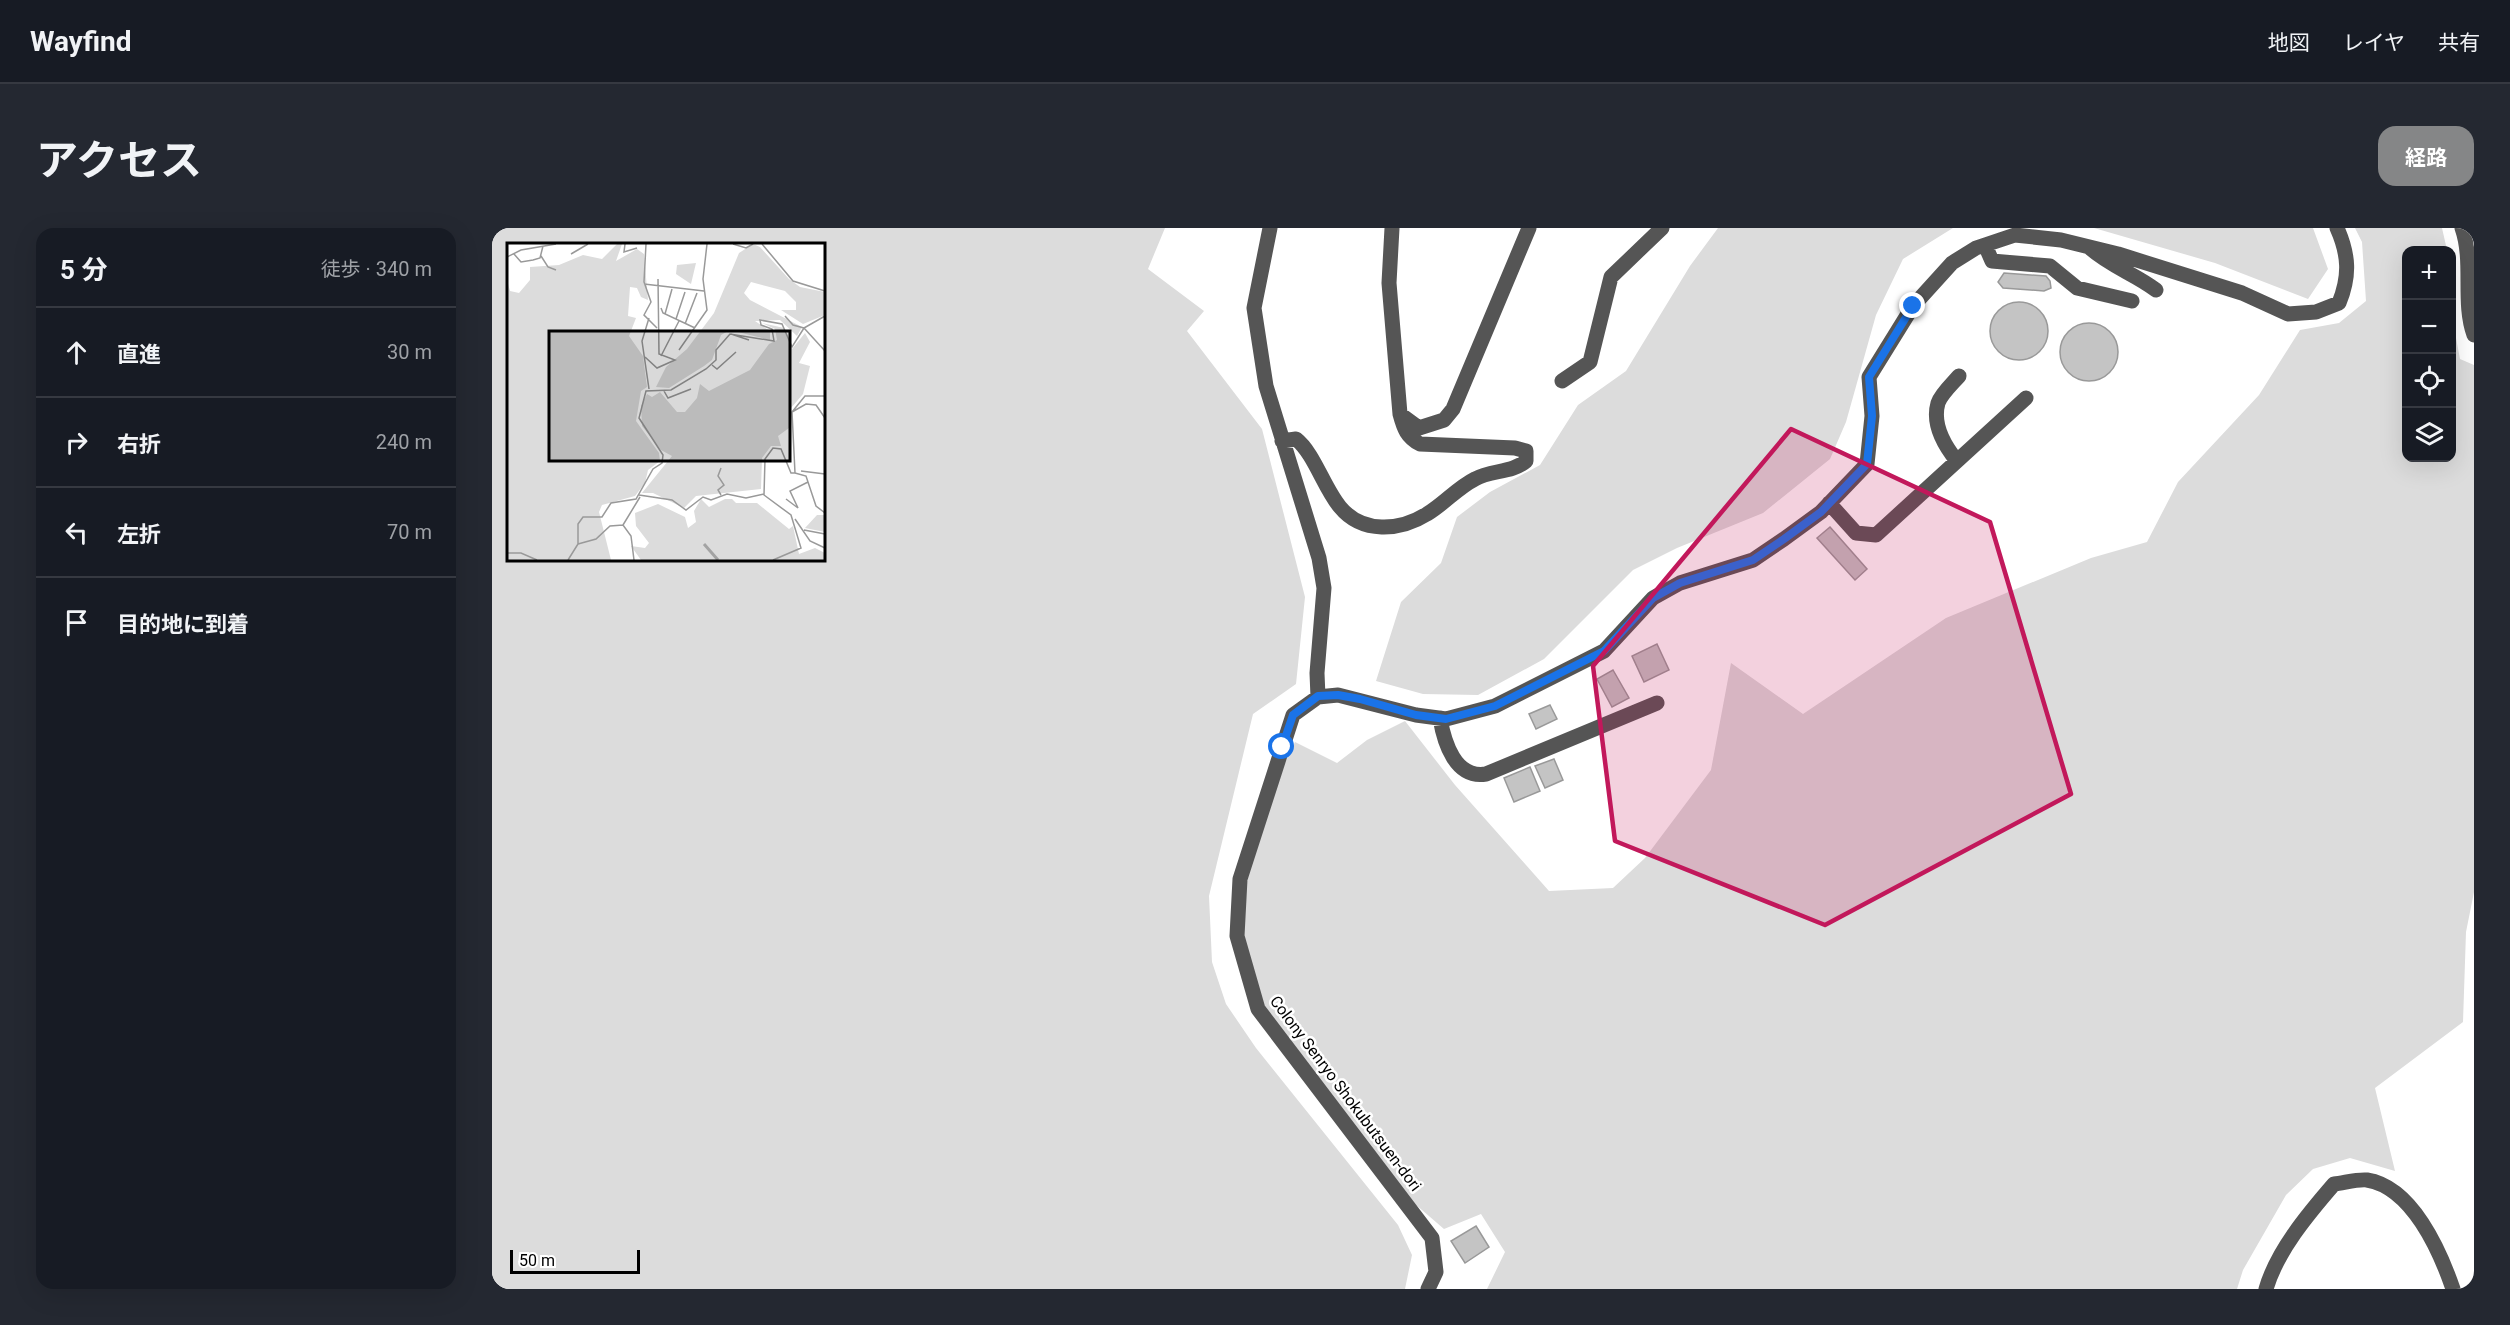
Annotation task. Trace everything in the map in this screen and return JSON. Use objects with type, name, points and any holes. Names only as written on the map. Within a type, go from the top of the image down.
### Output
[{"type":"street","points":[[1270,228],[1254,308],[1266,386],[1305,509],[1319,558],[1324,588],[1317,673],[1318,696],[1349,697],[1416,715],[1446,719],[1495,706],[1604,651],[1653,598],[1680,583],[1753,560],[1829,503],[1867,464],[1872,416],[1869,377],[1887,343],[1913,306],[1952,263],[1985,245],[2015,235],[2088,246],[2242,293],[2288,314],[2316,312],[2339,303],[2348,282],[2348,263],[2337,228]]},
{"type":"street","points":[[1282,441],[1296,439],[1302,443],[1319,477],[1341,509],[1362,525],[1385,528],[1406,524],[1428,514],[1448,496],[1476,478],[1517,468],[1526,461],[1526,451],[1515,448],[1420,444],[1410,439],[1400,414],[1389,283],[1392,228]]},
{"type":"street","points":[[1400,414],[1419,428],[1444,420],[1452,409],[1529,228]]},
{"type":"street","points":[[1562,381],[1590,362],[1611,278],[1662,228]]},
{"type":"street","points":[[2462,228],[2468,262],[2469,322],[2474,336]]},
{"type":"street","points":[[1985,245],[1992,261],[2050,266],[2076,288],[2132,301]]},
{"type":"street","points":[[2088,246],[2106,262],[2142,279],[2156,290]]},
{"type":"street","points":[[1957,461],[1946,447],[1939,431],[1938,402],[1959,376]]},
{"type":"street","points":[[1829,503],[1856,533],[1876,535],[2026,398]]},
{"type":"street","name":"Colony Senryo Shokubutsuen-dori","points":[[1318,696],[1293,715],[1282,747],[1240,879],[1237,936],[1258,1009],[1432,1238],[1436,1272],[1428,1289]]},
{"type":"street","points":[[1440,718],[1444,743],[1464,770],[1475,776],[1486,774],[1657,703]]},
{"type":"street","points":[[2266,1289],[2270,1273],[2334,1184],[2367,1180],[2398,1194],[2422,1223],[2444,1261],[2453,1289]]},
{"type":"highlighted area","points":[[1791,429],[1990,522],[2071,794],[1825,925],[1615,841],[1593,666]]},
{"type":"shaded area","points":[[492,228],[1165,228],[1148,269],[1204,311],[1187,331],[1262,429],[1305,597],[1296,684],[1253,714],[1209,896],[1212,962],[1226,1004],[1256,1048],[1398,1225],[1412,1255],[1405,1289],[492,1289]]},
{"type":"shaded area","points":[[1718,228],[1953,228],[1903,259],[1876,315],[1846,422],[1830,459],[1763,513],[1677,548],[1633,570],[1544,659],[1478,695],[1423,694],[1376,681],[1401,602],[1441,563],[1457,517],[1490,492],[1540,465],[1578,405],[1626,371],[1690,266]]},
{"type":"shaded area","points":[[2094,228],[2313,228],[2328,269],[2308,299],[2215,263]]},
{"type":"shaded area","points":[[2355,228],[2442,228],[2446,246],[2402,246],[2402,462],[2456,462],[2456,338],[2460,359],[2474,365],[2474,892],[2466,932],[2463,1022],[2375,1088],[2395,1171],[2350,1158],[2313,1169],[2286,1195],[2243,1270],[2237,1289],[1487,1289],[1505,1252],[1481,1214],[1444,1229],[1415,1204],[1257,1003],[1240,947],[1247,842],[1295,742],[1337,763],[1367,740],[1405,721],[1455,785],[1549,891],[1613,888],[1645,858],[1711,770],[1731,663],[1803,714],[1946,618],[2091,558],[2147,542],[2178,482],[2259,395],[2300,330],[2339,323],[2366,301],[2362,242]]},
{"type":"building","points":[[2004,273],[2046,276],[2051,288],[2044,291],[2003,288],[1998,282]]},
{"type":"building","points":[[2013,302],[2025,302],[2040,310],[2048,325],[2048,337],[2040,352],[2025,360],[2013,360],[1998,352],[1990,337],[1990,325],[1998,310]]},
{"type":"building","points":[[2083,323],[2095,323],[2110,331],[2118,346],[2118,358],[2110,373],[2095,381],[2083,381],[2068,373],[2060,358],[2060,346],[2068,331]]},
{"type":"building","points":[[1830,527],[1867,569],[1855,580],[1817,538]]},
{"type":"building","points":[[1657,644],[1669,670],[1644,682],[1632,656]]},
{"type":"building","points":[[1613,670],[1629,698],[1612,707],[1597,679]]},
{"type":"building","points":[[1550,705],[1557,719],[1536,729],[1529,714]]},
{"type":"building","points":[[1554,759],[1563,780],[1545,788],[1535,766]]},
{"type":"building","points":[[1530,767],[1540,791],[1514,802],[1504,778]]},
{"type":"building","points":[[1476,1226],[1489,1247],[1465,1263],[1451,1241]]},
{"type":"route","points":[[1282,747],[1293,715],[1318,696],[1338,695],[1416,715],[1446,719],[1495,706],[1604,651],[1653,598],[1680,583],[1753,560],[1784,539],[1821,512],[1867,464],[1871,445],[1872,416],[1869,377],[1887,343],[1913,306]]}]
